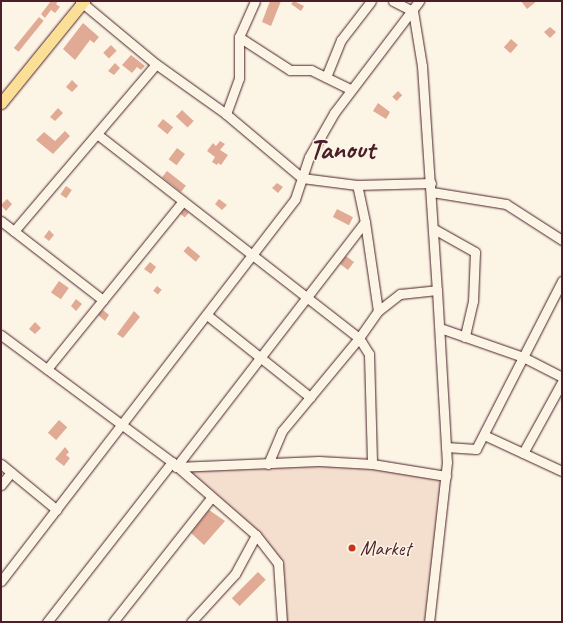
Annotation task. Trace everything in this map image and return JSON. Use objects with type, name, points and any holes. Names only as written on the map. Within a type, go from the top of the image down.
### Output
[{"type":"main road","points":[[1,103],[82,2]]},
{"type":"street","points":[[226,114],[239,78],[239,37],[255,1]]},
{"type":"street","points":[[326,77],[341,40],[371,1]]},
{"type":"street","points":[[393,1],[413,11]]},
{"type":"street","points":[[1,581],[123,425],[295,200],[310,157],[350,89],[413,11],[419,1]]},
{"type":"street","points":[[82,2],[156,64],[226,114],[302,178],[357,185],[431,187],[506,204],[562,240]]},
{"type":"street","points":[[413,11],[422,66],[434,229],[446,447],[446,476],[429,622]]},
{"type":"street","points":[[239,37],[290,70],[311,70],[350,89]]},
{"type":"street","points":[[14,232],[156,64]]},
{"type":"street","points":[[97,134],[359,338],[369,354],[372,464]]},
{"type":"street","points":[[357,185],[365,222],[378,311]]},
{"type":"street","points":[[47,369],[183,201]]},
{"type":"street","points":[[1,221],[103,300]]},
{"type":"street","points":[[47,622],[307,298],[365,222]]},
{"type":"street","points":[[434,229],[475,252],[473,301],[465,337]]},
{"type":"street","points":[[446,447],[476,449],[562,281]]},
{"type":"street","points":[[268,464],[282,431],[359,338],[378,311],[400,294],[437,290]]},
{"type":"street","points":[[207,315],[310,397]]},
{"type":"street","points":[[440,328],[523,357],[562,377]]},
{"type":"street","points":[[1,336],[123,425],[174,465],[256,535],[278,563],[282,622]]},
{"type":"street","points":[[523,453],[562,382]]},
{"type":"street","points":[[484,435],[562,471]]},
{"type":"street","points":[[174,465],[268,464],[319,461],[372,464],[446,476]]},
{"type":"street","points":[[1,464],[57,510]]},
{"type":"street","points":[[1,485],[11,472]]},
{"type":"street","points":[[113,622],[211,498]]},
{"type":"street","points":[[191,622],[235,574],[256,535]]},
{"type":"shaded area","name":"Market","points":[[323,461],[446,476],[429,622],[280,622],[278,563],[181,467]]},
{"type":"building","points":[[51,1],[58,1],[56,4],[60,7],[55,13],[51,10],[45,18],[41,14]]},
{"type":"building","points":[[270,1],[281,1],[271,26],[262,22]]},
{"type":"building","points":[[294,1],[304,6],[301,11],[291,4]]},
{"type":"building","points":[[521,1],[537,1],[527,9]]},
{"type":"building","points":[[39,17],[44,21],[18,52],[14,48]]},
{"type":"building","points":[[83,23],[99,37],[94,43],[90,40],[75,60],[63,49]]},
{"type":"building","points":[[550,27],[556,32],[550,38],[544,32]]},
{"type":"building","points":[[511,39],[518,45],[511,53],[504,47]]},
{"type":"building","points":[[111,45],[117,51],[109,58],[103,53]]},
{"type":"building","points":[[131,55],[145,66],[141,70],[137,67],[132,73],[122,65]]},
{"type":"building","points":[[115,63],[120,68],[114,75],[108,71]]},
{"type":"building","points":[[72,80],[78,86],[72,92],[66,87]]},
{"type":"building","points":[[398,91],[402,95],[397,101],[392,97]]},
{"type":"building","points":[[378,103],[390,112],[386,119],[373,111]]},
{"type":"building","points":[[58,108],[63,113],[55,121],[50,117]]},
{"type":"building","points":[[182,110],[194,121],[188,127],[176,117]]},
{"type":"building","points":[[163,119],[173,127],[167,134],[157,126]]},
{"type":"building","points":[[65,131],[70,136],[53,154],[36,140],[44,132],[55,141]]},
{"type":"building","points":[[220,141],[225,144],[220,150],[228,155],[221,165],[218,163],[217,165],[212,162],[215,157],[207,151],[213,143],[216,146]]},
{"type":"building","points":[[177,148],[185,154],[177,165],[169,159]]},
{"type":"building","points":[[167,171],[186,186],[181,192],[162,177]]},
{"type":"building","points":[[277,183],[283,187],[278,193],[272,188]]},
{"type":"building","points":[[66,186],[72,190],[66,198],[60,194]]},
{"type":"building","points":[[7,199],[12,204],[6,211],[1,205]]},
{"type":"building","points":[[219,199],[227,205],[222,210],[215,204]]},
{"type":"building","points":[[184,209],[189,213],[185,217],[180,214]]},
{"type":"building","points":[[337,209],[353,217],[349,225],[333,217]]},
{"type":"building","points":[[49,230],[54,235],[49,241],[44,237]]},
{"type":"building","points":[[188,246],[200,256],[196,262],[184,251]]},
{"type":"building","points":[[346,256],[354,262],[348,270],[340,264]]},
{"type":"building","points":[[150,262],[156,267],[151,274],[144,269]]},
{"type":"building","points":[[59,281],[69,288],[61,299],[51,292]]},
{"type":"building","points":[[157,286],[162,290],[158,294],[153,291]]},
{"type":"building","points":[[76,299],[82,304],[76,311],[71,306]]},
{"type":"building","points":[[103,310],[109,315],[105,321],[98,315]]},
{"type":"building","points":[[134,311],[140,317],[123,338],[117,334]]},
{"type":"building","points":[[35,322],[41,328],[35,334],[29,329]]},
{"type":"building","points":[[59,420],[67,427],[56,440],[48,433]]},
{"type":"building","points":[[65,447],[69,452],[66,455],[70,458],[64,466],[55,459]]},
{"type":"building","points":[[209,510],[225,521],[204,545],[191,533]]},
{"type":"building","points":[[258,572],[266,580],[240,606],[232,598]]},
{"type":"place","name":"Market","points":[[352,548]]},
{"type":"district","name":"Tanout","points":[[342,149]]}]
